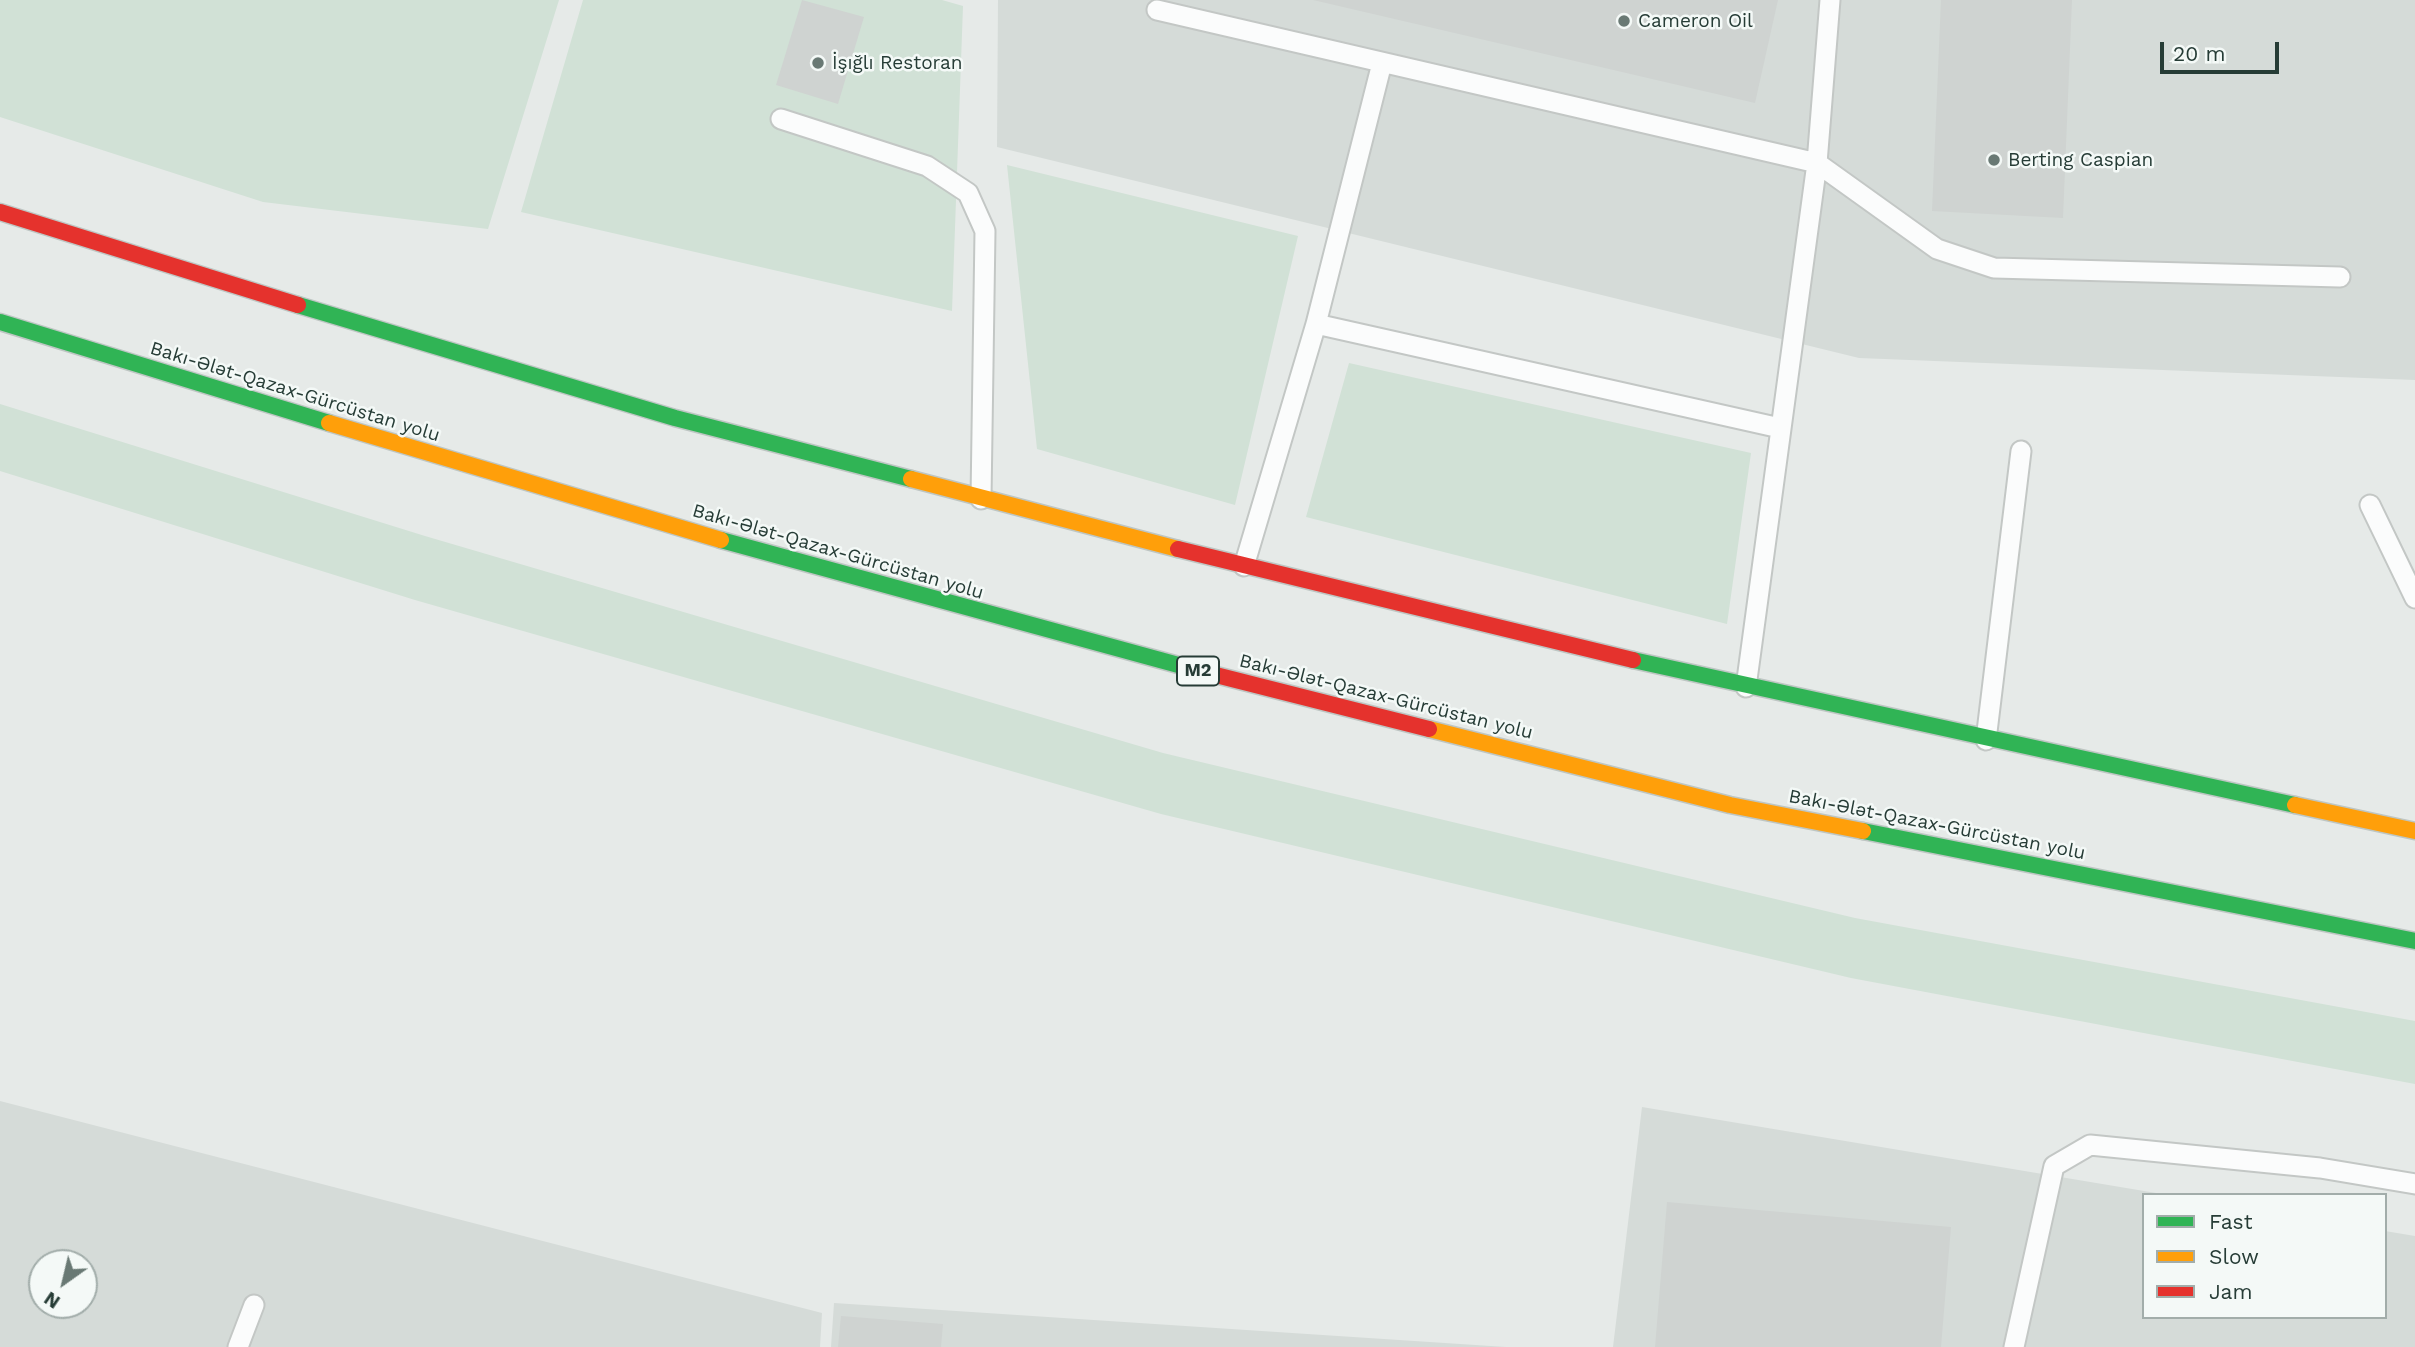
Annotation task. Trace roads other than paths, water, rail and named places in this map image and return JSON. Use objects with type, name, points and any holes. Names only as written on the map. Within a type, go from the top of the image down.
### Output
[{"type":"highway","points":[[0,212],[277,299],[675,418],[981,499],[1244,566],[1746,687],[2415,831]]},
{"type":"highway","name":"Bakı-Ələt-Qazax-Gürcüstan yolu","points":[[0,322],[234,396],[662,524],[964,610],[1238,681],[1730,805],[2415,941]]},
{"type":"lane","points":[[1746,687],[1817,163],[1830,0]]},
{"type":"lane","points":[[1157,10],[1817,163],[1937,249],[1994,268],[2340,278]]},
{"type":"lane","points":[[1244,566],[1316,324],[1382,62]]},
{"type":"lane","points":[[781,119],[927,166],[968,193],[985,231],[981,499]]},
{"type":"lane","points":[[1316,324],[1780,428]]},
{"type":"lane","points":[[1986,740],[2021,451]]},
{"type":"lane","points":[[2370,505],[2415,598]]},
{"type":"lane","points":[[2014,1347],[2054,1166],[2090,1145],[2320,1168],[2415,1184]]},
{"type":"lane","points":[[238,1347],[254,1305]]},
{"type":"place","name":"Cameron Oil","points":[[1624,21]]},
{"type":"place","name":"İşığlı Restoran","points":[[818,63]]},
{"type":"place","name":"Berting Caspian","points":[[1994,160]]}]
